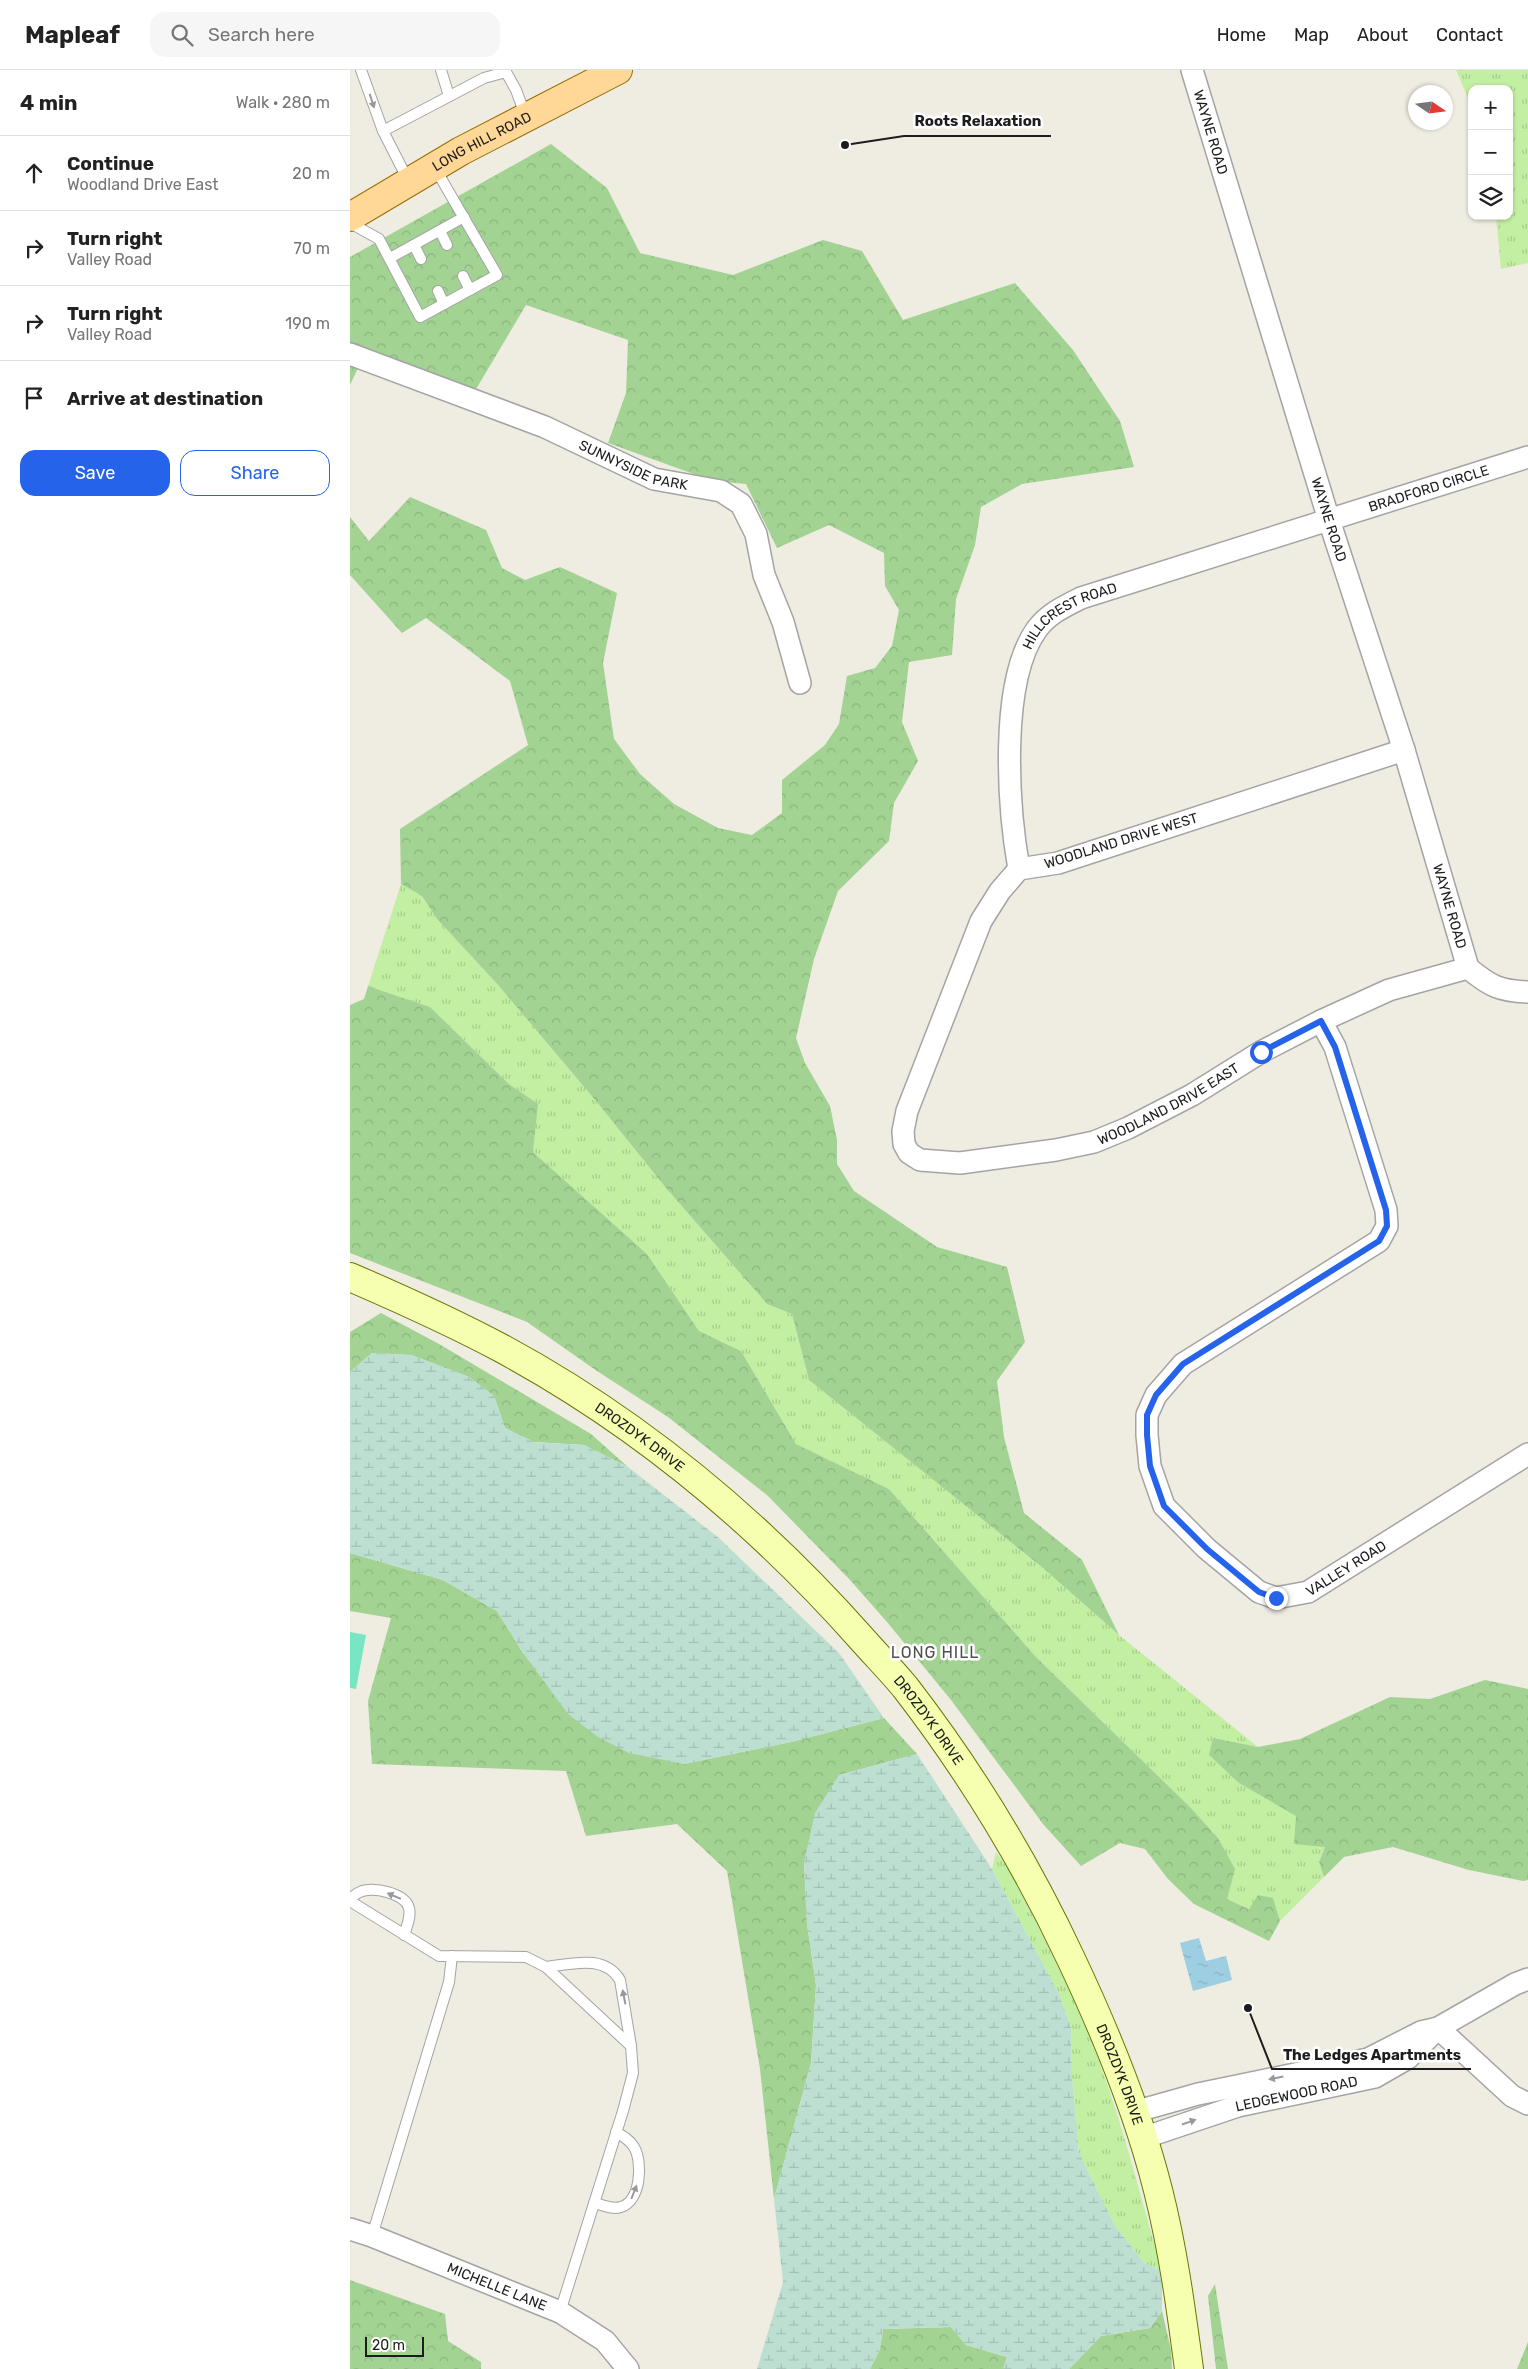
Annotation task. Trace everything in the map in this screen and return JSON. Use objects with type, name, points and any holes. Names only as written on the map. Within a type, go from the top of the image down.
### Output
[{"type":"main road","name":"LONG HILL ROAD","points":[[350,217],[409,182],[618,70]]},
{"type":"street","name":"WAYNE ROAD","points":[[1192,70],[1329,520],[1404,750],[1468,968]]},
{"type":"street","name":"SUNNYSIDE PARK","points":[[350,354],[545,427],[654,479],[721,491],[741,504],[756,534],[764,574],[782,622],[800,683]]},
{"type":"street","name":"BRADFORD CIRCLE","points":[[1329,520],[1528,457]]},
{"type":"street","name":"HILLCREST ROAD","points":[[1019,869],[1012,828],[1010,717],[1015,684],[1025,652],[1038,628],[1058,610],[1081,598],[1329,520]]},
{"type":"street","name":"WOODLAND DRIVE WEST","points":[[1019,869],[1058,863],[1404,750]]},
{"type":"street","name":"WOODLAND DRIVE EAST","points":[[1019,869],[1000,891],[981,921],[907,1111],[903,1131],[904,1144],[909,1153],[920,1160],[960,1163],[1056,1150],[1094,1142],[1128,1128],[1192,1095],[1261,1052],[1321,1021],[1388,990],[1468,968]]},
{"type":"street","points":[[1468,968],[1487,984],[1509,991],[1528,992]]},
{"type":"street","name":"VALLEY ROAD","points":[[1321,1021],[1338,1056],[1386,1210],[1387,1226],[1379,1241],[1183,1364],[1156,1395],[1147,1415],[1147,1435],[1150,1466],[1164,1506],[1207,1549],[1259,1592],[1276,1598],[1291,1596],[1308,1592],[1528,1454]]},
{"type":"street","name":"DROZDYK DRIVE","points":[[350,1277],[418,1306],[502,1349],[568,1388],[653,1445],[741,1516],[823,1595],[904,1687],[973,1782],[1036,1887],[1090,1999],[1134,2112],[1158,2189],[1174,2265],[1189,2369]]},
{"type":"street","name":"LEDGEWOOD ROAD","points":[[1143,2138],[1238,2106],[1375,2076],[1408,2058],[1438,2028],[1515,1984],[1528,1979]]},
{"type":"street","points":[[1438,2028],[1512,2096],[1528,2104]]},
{"type":"street","name":"LEDGEWOOD ROAD","points":[[1134,2112],[1198,2094],[1353,2063],[1382,2052],[1421,2032],[1438,2028]]},
{"type":"street","name":"MICHELLE LANE","points":[[350,2229],[372,2236],[560,2312],[605,2340],[628,2369]]},
{"type":"lane","points":[[362,70],[383,131],[409,182]]},
{"type":"lane","points":[[442,70],[449,96]]},
{"type":"lane","points":[[383,131],[484,78],[505,71],[516,90],[526,118]]},
{"type":"lane","points":[[350,223],[379,239],[420,318],[496,275],[435,168]]},
{"type":"lane","points":[[390,258],[464,217]]},
{"type":"lane","points":[[440,231],[447,245]]},
{"type":"lane","points":[[414,245],[421,259]]},
{"type":"lane","points":[[463,276],[470,290]]},
{"type":"lane","points":[[438,292],[444,304]]},
{"type":"lane","points":[[404,1935],[409,1916],[408,1906],[403,1900],[378,1890],[359,1892],[350,1900],[404,1935],[439,1956],[526,1957],[546,1966],[631,2046]]},
{"type":"lane","points":[[372,2236],[449,1982],[452,1956]]},
{"type":"lane","points":[[546,1966],[587,1962],[608,1966],[614,1970],[620,1980],[631,2046],[633,2073],[560,2312]]},
{"type":"lane","points":[[594,2203],[610,2208],[620,2208],[628,2203],[635,2194],[639,2173],[638,2154],[629,2140],[616,2132]]},
{"type":"green space","points":[[1456,70],[1528,70],[1528,263],[1501,269],[1496,220],[1513,220],[1513,85],[1468,85],[1468,98]]},
{"type":"green space","points":[[551,144],[607,188],[640,253],[733,275],[823,240],[862,251],[903,320],[1015,283],[1073,350],[1120,421],[1134,467],[1022,484],[981,507],[975,545],[956,599],[952,655],[909,662],[902,722],[918,761],[894,803],[889,841],[838,891],[814,959],[796,1038],[805,1063],[830,1106],[837,1140],[837,1164],[854,1191],[937,1247],[1007,1267],[1025,1342],[997,1381],[1004,1437],[1024,1513],[1082,1560],[1119,1635],[1043,1568],[809,1380],[792,1314],[767,1304],[666,1188],[499,986],[437,919],[422,896],[401,884],[400,829],[528,745],[510,681],[426,618],[402,633],[350,575],[350,517],[369,541],[410,497],[486,530],[502,568],[525,580],[560,567],[617,593],[603,663],[614,739],[640,774],[674,804],[718,828],[752,835],[782,813],[782,780],[825,745],[839,724],[847,676],[875,668],[892,646],[899,610],[885,586],[884,553],[829,525],[777,548],[746,484],[713,481],[608,443],[626,393],[628,340],[526,305],[466,406],[358,368],[350,385],[350,257]]},
{"type":"green space","points":[[401,884],[422,896],[437,919],[499,986],[666,1188],[767,1304],[792,1314],[809,1380],[1043,1568],[1119,1635],[1258,1747],[1213,1739],[1240,1783],[1297,1816],[1325,1847],[1319,1862],[1324,1877],[1280,1921],[1273,1898],[1250,1909],[1227,1899],[1218,1838],[1191,1808],[1036,1657],[889,1489],[796,1444],[741,1351],[699,1331],[647,1254],[533,1152],[537,1104],[509,1084],[430,1007],[368,986]]},
{"type":"green space","points":[[368,986],[430,1007],[509,1084],[538,1104],[533,1152],[647,1254],[699,1331],[741,1351],[796,1444],[889,1489],[1036,1657],[1191,1808],[1218,1838],[1235,1869],[1227,1899],[1249,1909],[1258,1895],[1273,1898],[1280,1921],[1269,1941],[1194,1904],[1168,1879],[1145,1849],[1120,1843],[1081,1866],[1043,1824],[951,1700],[851,1581],[767,1495],[668,1417],[597,1371],[527,1322],[350,1253],[350,1005],[364,999]]},
{"type":"green space","points":[[381,1313],[439,1344],[591,1434],[628,1467],[584,1445],[534,1442],[505,1428],[494,1396],[469,1377],[411,1355],[372,1353],[350,1372],[350,1332]]},
{"type":"green space","points":[[372,1353],[411,1355],[469,1377],[494,1396],[505,1428],[534,1442],[584,1445],[628,1467],[719,1538],[839,1653],[884,1718],[791,1742],[684,1764],[629,1753],[598,1737],[568,1714],[523,1653],[497,1611],[443,1580],[350,1553],[350,1372]]},
{"type":"green space","points":[[350,1553],[443,1580],[497,1611],[523,1653],[684,1764],[791,1742],[884,1718],[917,1754],[839,1775],[804,1862],[807,1924],[816,1985],[811,2063],[774,2199],[760,2069],[727,1871],[677,1824],[586,1836],[566,1771],[372,1764],[368,1701],[391,1618],[350,1611]]},
{"type":"green space","points":[[350,1632],[366,1635],[356,1689],[350,1688]]},
{"type":"green space","points":[[1485,1680],[1528,1689],[1528,1880],[1523,1881],[1469,1870],[1393,1847],[1344,1857],[1324,1877],[1319,1862],[1325,1847],[1294,1844],[1296,1816],[1239,1783],[1209,1755],[1213,1738],[1258,1747],[1300,1739],[1390,1697],[1430,1699]]},
{"type":"green space","points":[[917,1754],[992,1869],[1059,1994],[1071,2027],[1072,2079],[1079,2153],[1114,2224],[1144,2263],[1162,2271],[1162,2311],[1150,2328],[1101,2336],[1069,2369],[1003,2369],[1007,2357],[966,2345],[951,2327],[883,2329],[880,2349],[870,2369],[757,2369],[783,2282],[774,2199],[811,2063],[816,1985],[807,1924],[804,1862],[815,1813],[839,1775]]},
{"type":"green space","points":[[996,1852],[1008,1868],[1045,1940],[1069,1989],[1100,2064],[1133,2167],[1162,2271],[1144,2263],[1114,2224],[1079,2153],[1072,2079],[1071,2027],[1059,1994],[992,1869]]},
{"type":"green space","points":[[350,2280],[445,2314],[448,2341],[481,2362],[481,2369],[350,2369]]},
{"type":"green space","points":[[1215,2284],[1228,2369],[1216,2369],[1208,2296]]},
{"type":"green space","points":[[1162,2311],[1171,2350],[1172,2369],[1069,2369],[1101,2336],[1150,2328]]},
{"type":"green space","points":[[951,2327],[966,2345],[1007,2357],[1003,2369],[870,2369],[880,2349],[883,2329]]},
{"type":"green space","points":[[1528,2342],[1528,2369],[1517,2369]]},
{"type":"water","points":[[1199,1938],[1206,1961],[1226,1956],[1232,1980],[1193,1991],[1180,1943]]},
{"type":"place","name":"Roots Relaxation","points":[[845,145]]},
{"type":"place","name":"The Ledges Apartments","points":[[1248,2008]]},
{"type":"district","name":"LONG HILL","points":[[935,1652]]},
{"type":"route","points":[[1261,1052],[1321,1021],[1335,1047],[1386,1210],[1387,1226],[1379,1241],[1183,1364],[1156,1395],[1147,1415],[1147,1435],[1150,1466],[1164,1506],[1207,1549],[1259,1592],[1276,1598]]}]
